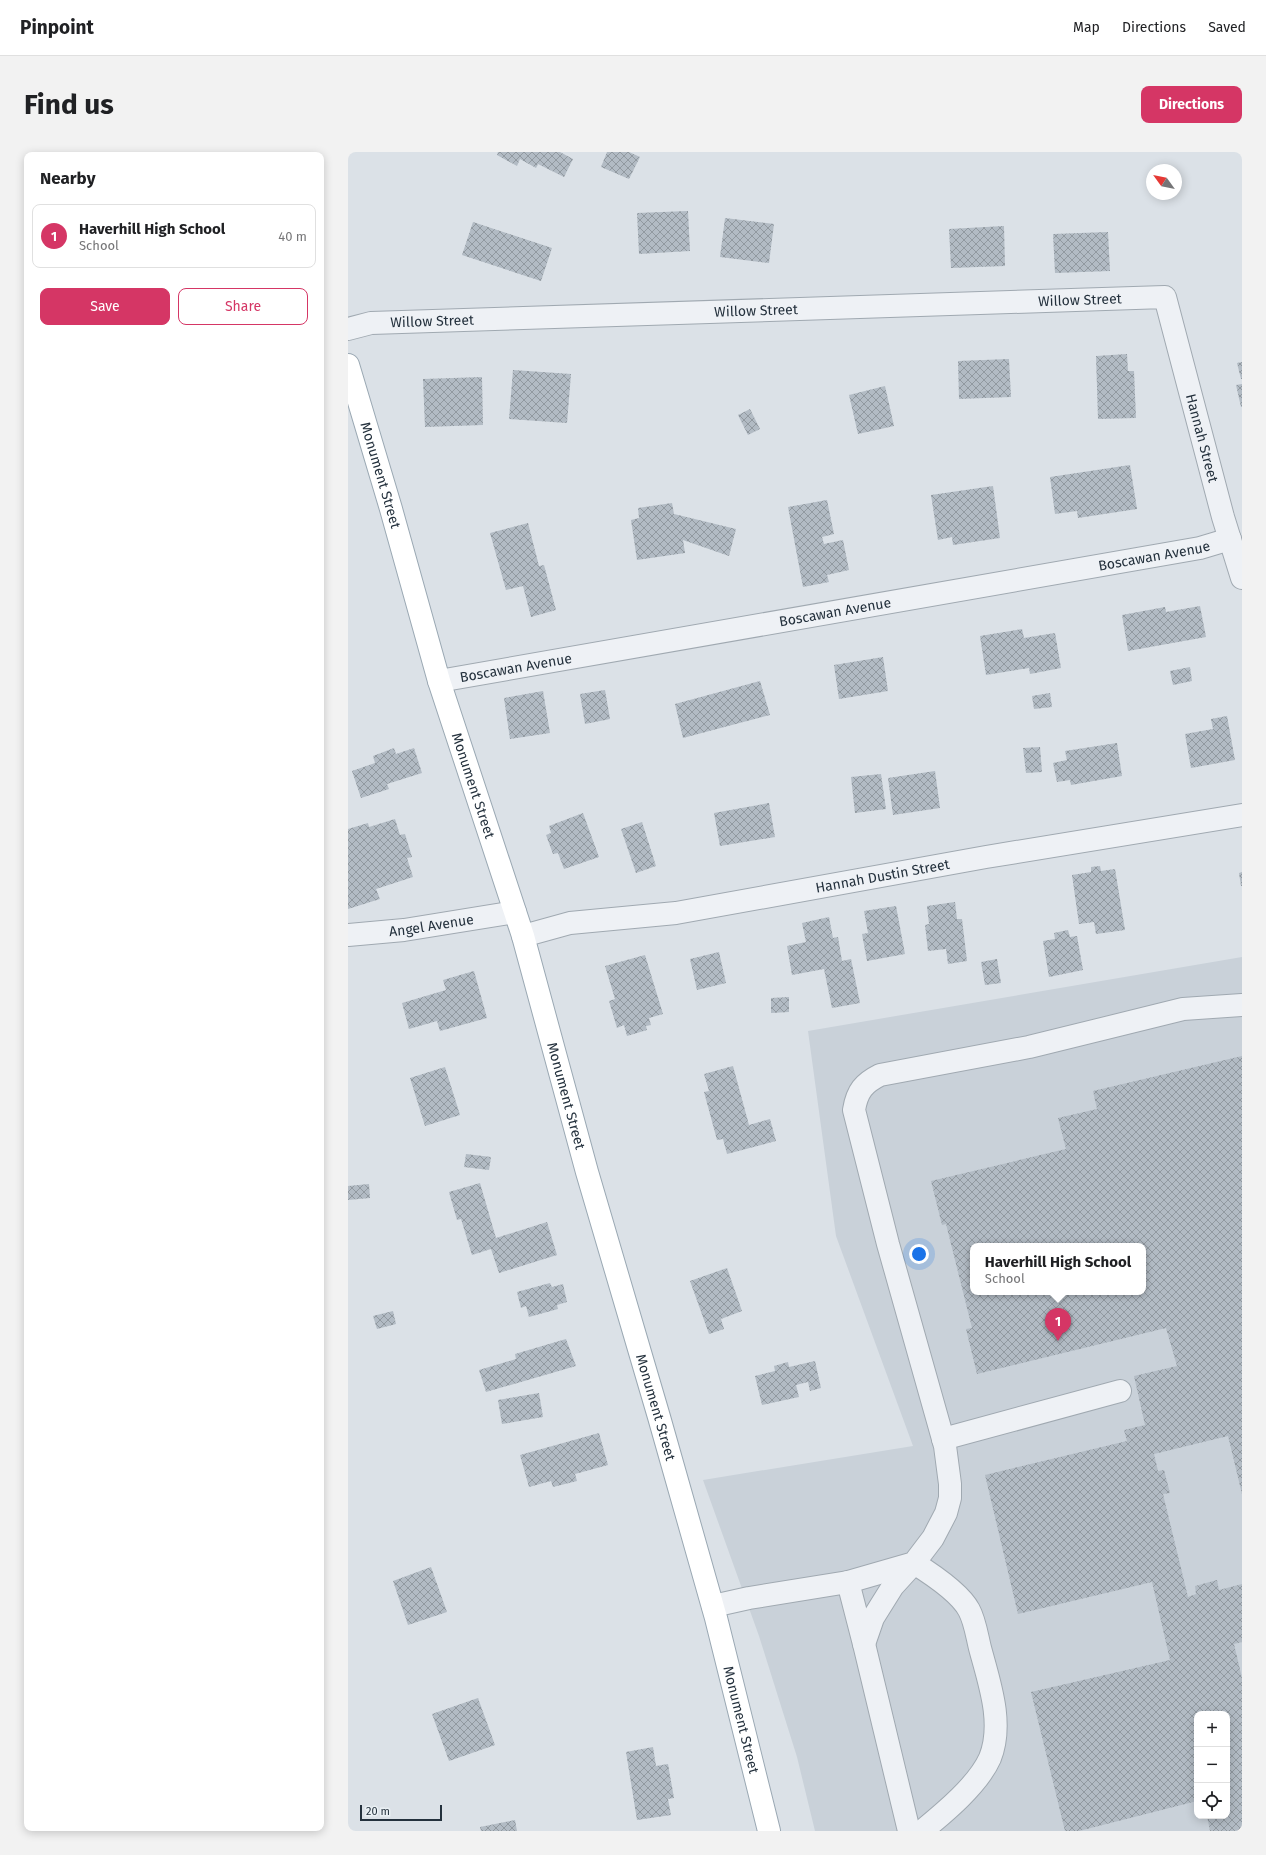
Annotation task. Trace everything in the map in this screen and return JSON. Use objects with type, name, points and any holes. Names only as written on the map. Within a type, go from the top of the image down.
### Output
[{"type":"main road","name":"Monument Street","points":[[348,365],[391,509],[439,681],[523,936],[587,1172],[713,1606],[769,1831]]},
{"type":"street","name":"Willow Street","points":[[348,328],[371,323],[1165,298]]},
{"type":"street","name":"Hannah Street","points":[[1165,298],[1230,539],[1242,578]]},
{"type":"street","name":"Boscawan Avenue","points":[[439,681],[1200,548],[1230,539]]},
{"type":"street","name":"Hannah Dustin Street","points":[[523,936],[570,923],[676,913],[986,857],[1242,815]]},
{"type":"street","name":"Angel Avenue","points":[[348,935],[404,930],[515,912]]},
{"type":"street","points":[[864,1644],[873,1618],[893,1586],[914,1563],[933,1538],[946,1513],[950,1498],[950,1484],[943,1439],[888,1244],[854,1110],[860,1091],[868,1081],[880,1074],[1029,1047],[1183,1009],[1242,1004]]},
{"type":"street","points":[[943,1439],[1120,1391]]},
{"type":"street","points":[[713,1606],[749,1598],[848,1582],[914,1563]]},
{"type":"street","points":[[914,1563],[950,1589],[969,1609],[993,1699],[996,1732],[990,1758],[974,1782],[922,1831]]},
{"type":"street","points":[[848,1582],[909,1831]]},
{"type":"shaded area","points":[[1242,957],[1242,1831],[815,1831],[797,1757],[759,1636],[703,1480],[913,1446],[836,1236],[808,1031]]},
{"type":"building","points":[[498,152],[560,152],[573,159],[564,177],[538,164],[536,168],[520,159],[517,166],[497,155]]},
{"type":"building","points":[[607,152],[629,152],[640,157],[629,179],[601,167]]},
{"type":"building","points":[[688,211],[690,251],[639,254],[637,213]]},
{"type":"building","points":[[725,218],[774,224],[769,263],[720,257]]},
{"type":"building","points":[[473,222],[552,248],[541,281],[462,255]]},
{"type":"building","points":[[1004,226],[1005,266],[951,268],[949,229]]},
{"type":"building","points":[[1108,232],[1110,271],[1055,273],[1053,234]]},
{"type":"building","points":[[1127,354],[1128,371],[1134,371],[1136,418],[1098,419],[1096,356]]},
{"type":"building","points":[[1009,359],[1011,397],[959,399],[958,361]]},
{"type":"building","points":[[1242,362],[1242,379],[1241,379],[1237,363]]},
{"type":"building","points":[[513,370],[571,374],[567,423],[509,419]]},
{"type":"building","points":[[482,377],[483,425],[425,427],[423,379]]},
{"type":"building","points":[[1242,384],[1242,407],[1241,407],[1236,385]]},
{"type":"building","points":[[885,386],[894,426],[858,434],[849,395]]},
{"type":"building","points":[[750,409],[760,429],[748,435],[738,415]]},
{"type":"building","points":[[1130,465],[1137,509],[1078,518],[1077,511],[1055,514],[1050,477]]},
{"type":"building","points":[[993,486],[1000,538],[953,545],[952,537],[938,540],[931,495]]},
{"type":"building","points":[[827,500],[834,534],[822,537],[824,544],[843,540],[849,570],[827,575],[829,582],[803,587],[788,507]]},
{"type":"building","points":[[672,503],[674,514],[736,529],[729,556],[683,540],[685,553],[637,560],[631,520],[639,518],[638,508]]},
{"type":"building","points":[[528,523],[539,566],[544,565],[556,610],[531,617],[523,586],[506,590],[490,533]]},
{"type":"building","points":[[1200,606],[1206,637],[1128,651],[1122,615],[1165,607],[1166,612]]},
{"type":"building","points":[[1022,629],[1024,638],[1055,633],[1061,668],[1030,674],[1029,668],[986,675],[980,636]]},
{"type":"building","points":[[883,657],[888,691],[839,699],[834,665]]},
{"type":"building","points":[[1190,667],[1192,681],[1173,685],[1170,671]]},
{"type":"building","points":[[760,681],[770,715],[683,738],[675,704]]},
{"type":"building","points":[[605,690],[610,719],[585,724],[580,694]]},
{"type":"building","points":[[543,691],[550,733],[510,739],[504,698]]},
{"type":"building","points":[[1050,693],[1052,707],[1034,709],[1032,696]]},
{"type":"building","points":[[1227,716],[1235,760],[1191,768],[1185,734],[1213,729],[1211,719]]},
{"type":"building","points":[[1117,743],[1122,776],[1071,785],[1070,780],[1057,782],[1053,763],[1067,760],[1065,751]]},
{"type":"building","points":[[1040,747],[1042,772],[1026,773],[1023,748]]},
{"type":"building","points":[[394,748],[396,754],[414,748],[422,773],[387,784],[389,789],[361,798],[352,771],[375,763],[373,756]]},
{"type":"building","points":[[935,771],[940,808],[893,815],[888,778]]},
{"type":"building","points":[[881,774],[886,809],[855,813],[851,777]]},
{"type":"building","points":[[769,803],[775,837],[720,846],[714,813]]},
{"type":"building","points":[[583,813],[599,857],[564,869],[558,853],[553,854],[546,835],[551,833],[549,826]]},
{"type":"building","points":[[395,819],[400,835],[405,834],[412,857],[407,858],[413,877],[376,889],[380,899],[348,909],[348,829],[368,823],[369,827]]},
{"type":"building","points":[[642,822],[656,866],[636,873],[621,829]]},
{"type":"building","points":[[1100,866],[1101,871],[1115,869],[1125,930],[1096,934],[1094,922],[1079,924],[1072,875],[1091,872],[1091,867]]},
{"type":"building","points":[[1242,872],[1242,886],[1241,886],[1239,873]]},
{"type":"building","points":[[955,902],[957,919],[962,919],[967,961],[948,964],[946,949],[928,951],[925,925],[929,924],[927,906]]},
{"type":"building","points":[[896,906],[905,954],[867,961],[862,934],[868,933],[864,911]]},
{"type":"building","points":[[829,917],[833,938],[838,937],[842,961],[851,959],[860,1003],[832,1008],[824,969],[792,975],[787,946],[806,942],[802,923]]},
{"type":"building","points":[[1068,930],[1070,937],[1077,936],[1083,970],[1049,977],[1043,941],[1055,939],[1054,933]]},
{"type":"building","points":[[719,952],[726,983],[697,990],[690,959]]},
{"type":"building","points":[[645,955],[663,1014],[649,1018],[651,1025],[646,1026],[647,1030],[627,1036],[624,1025],[617,1028],[609,1001],[615,999],[605,966]]},
{"type":"building","points":[[997,959],[1001,983],[985,985],[981,962]]},
{"type":"building","points":[[474,971],[487,1018],[440,1031],[437,1021],[409,1029],[402,1003],[446,990],[443,980]]},
{"type":"building","points":[[789,997],[789,1012],[771,1013],[771,998]]},
{"type":"building","points":[[1242,1056],[1242,1494],[1228,1436],[1154,1454],[1158,1471],[1164,1470],[1170,1493],[1163,1494],[1188,1597],[1196,1594],[1195,1586],[1217,1580],[1219,1590],[1242,1584],[1242,1642],[1234,1644],[1242,1678],[1242,1831],[1210,1831],[1208,1819],[1230,1819],[1230,1711],[1194,1711],[1194,1802],[1079,1831],[1065,1831],[1031,1692],[1170,1660],[1152,1582],[1018,1614],[985,1475],[1127,1441],[1124,1430],[1145,1425],[1134,1376],[1177,1366],[1166,1328],[977,1374],[966,1329],[972,1328],[946,1224],[942,1225],[931,1181],[1066,1149],[1058,1118],[1097,1109],[1093,1091]]},
{"type":"building","points":[[733,1066],[749,1125],[770,1119],[776,1141],[727,1154],[723,1139],[717,1140],[704,1092],[709,1091],[704,1074]]},
{"type":"building","points":[[445,1067],[460,1115],[425,1126],[410,1078]]},
{"type":"building","points":[[466,1154],[491,1157],[489,1170],[464,1167]]},
{"type":"building","points":[[480,1183],[496,1238],[547,1222],[557,1255],[499,1273],[491,1249],[472,1255],[461,1219],[457,1220],[449,1192]]},
{"type":"building","points":[[369,1184],[370,1198],[348,1200],[348,1186]]},
{"type":"building","points":[[727,1268],[742,1311],[721,1319],[724,1329],[709,1334],[690,1281]]},
{"type":"building","points":[[550,1283],[552,1287],[563,1284],[567,1302],[557,1305],[558,1309],[529,1317],[526,1306],[521,1308],[517,1292]]},
{"type":"building","points":[[393,1311],[396,1324],[377,1329],[373,1316]]},
{"type":"building","points":[[566,1339],[576,1366],[486,1392],[479,1370],[516,1359],[515,1354]]},
{"type":"building","points":[[815,1361],[821,1388],[810,1391],[808,1382],[796,1385],[799,1397],[762,1405],[755,1376],[775,1371],[774,1366],[788,1362],[789,1367]]},
{"type":"building","points":[[539,1393],[543,1417],[502,1424],[498,1400]]},
{"type":"building","points":[[599,1433],[608,1465],[575,1474],[577,1481],[553,1487],[551,1481],[529,1487],[520,1455]]},
{"type":"building","points":[[431,1567],[447,1612],[408,1625],[393,1581]]},
{"type":"building","points":[[478,1698],[495,1745],[449,1761],[432,1714]]},
{"type":"building","points":[[653,1747],[656,1766],[668,1764],[674,1798],[668,1799],[671,1815],[637,1820],[626,1752]]},
{"type":"building","points":[[515,1820],[517,1831],[481,1831],[480,1827]]},
{"type":"place","name":"Haverhill High School","points":[[1058,1341]]}]
